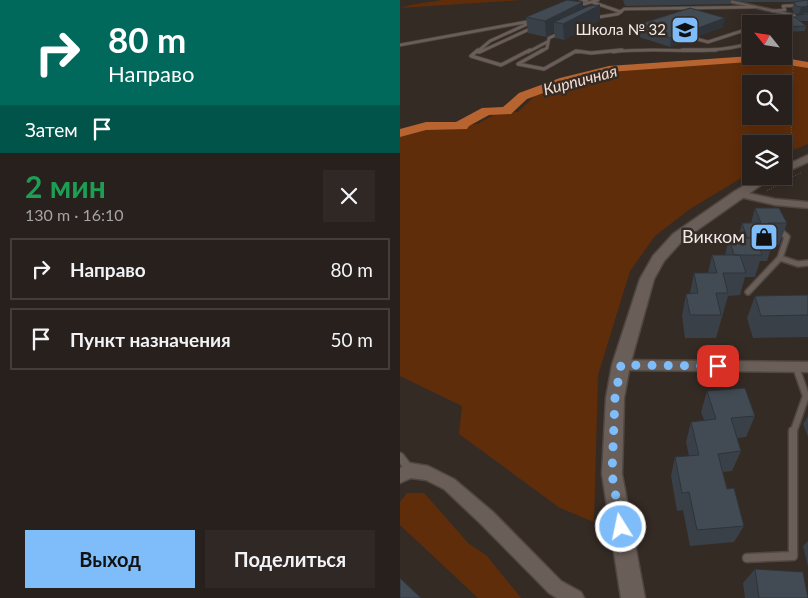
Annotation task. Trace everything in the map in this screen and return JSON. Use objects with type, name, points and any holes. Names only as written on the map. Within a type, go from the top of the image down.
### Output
[{"type":"main road","points":[[792,18],[808,16]]},
{"type":"main road","points":[[792,166],[808,158]]},
{"type":"main road","points":[[633,598],[612,474],[615,398],[621,365],[648,279],[658,259],[678,237],[747,196],[759,185]]},
{"type":"street","points":[[727,0],[798,16]]},
{"type":"street","points":[[747,196],[774,206],[806,203]]},
{"type":"street","points":[[621,365],[802,367]]},
{"type":"street","points":[[403,467],[428,472],[449,484],[555,587],[575,598]]},
{"type":"lane","points":[[573,4],[598,0]]},
{"type":"lane","points":[[572,9],[588,1],[621,12]]},
{"type":"lane","points":[[772,11],[785,10],[783,6],[808,5]]},
{"type":"lane","points":[[588,18],[618,14],[624,9],[755,7]]},
{"type":"lane","points":[[400,45],[477,29],[535,20],[490,41],[472,56]]},
{"type":"lane","points":[[472,56],[537,25]]},
{"type":"lane","points":[[472,56],[501,66],[547,42],[549,38],[565,30]]},
{"type":"lane","points":[[697,39],[708,42],[742,31]]},
{"type":"lane","points":[[547,42],[547,48],[518,64],[544,69],[576,51],[588,54],[641,48],[700,51],[742,46]]},
{"type":"lane","points":[[748,292],[780,258],[787,237],[776,227]]},
{"type":"lane","points":[[780,258],[798,264],[808,264]]},
{"type":"lane","points":[[747,558],[793,556],[793,432],[806,396],[802,367]]},
{"type":"path","points":[[791,65],[793,68],[791,135]]},
{"type":"path","points":[[747,196],[804,171]]},
{"type":"shaded area","points":[[442,0],[522,0],[400,8]]},
{"type":"shaded area","points":[[742,61],[742,65],[792,65],[792,63],[808,65],[808,144],[792,151],[792,135],[742,135],[742,177],[690,209],[655,236],[630,271],[598,375],[594,522],[560,508],[459,434],[462,406],[400,376],[400,134],[428,128],[478,124],[497,113],[518,112],[536,95],[610,71]]},
{"type":"shaded area","points":[[407,493],[424,493],[469,544],[486,555],[521,598],[478,598],[400,525],[400,502]]},
{"type":"building","points":[[567,0],[583,2],[545,21],[526,17]]},
{"type":"building","points":[[808,0],[808,6],[801,7],[796,6],[794,2]]},
{"type":"building","points":[[600,5],[563,24],[554,22],[589,6]]},
{"type":"building","points":[[690,8],[725,18],[671,38],[634,26]]},
{"type":"building","points":[[795,17],[806,26],[792,27],[792,18]]},
{"type":"building","points":[[755,208],[779,208],[787,223],[768,223],[774,238],[747,238],[742,223],[761,223]]},
{"type":"building","points":[[729,238],[756,238],[762,255],[734,255]]},
{"type":"building","points":[[712,255],[740,255],[746,273],[723,273],[728,293],[716,293],[721,315],[690,315],[686,294],[698,293],[694,273],[717,273]]},
{"type":"building","points":[[808,295],[808,315],[761,316],[755,296]]},
{"type":"building","points":[[745,388],[755,416],[731,418],[741,451],[718,454],[727,489],[734,488],[744,526],[697,530],[689,492],[682,493],[675,457],[699,455],[691,422],[716,419],[707,391]]},
{"type":"building","points":[[755,569],[803,572],[808,598],[759,598]]},
{"type":"building","points":[[400,578],[421,598],[400,598]]},
{"type":"waterway","name":"Кирпичная","points":[[458,126],[487,111],[506,111],[523,96],[533,94],[564,81],[609,69],[763,58],[808,65]]},
{"type":"waterway","name":"Кирпичная","points":[[400,133],[426,126],[458,126]]},
{"type":"place","name":"Школа № 32","points":[[685,30]]},
{"type":"place","name":"Викком","points":[[764,237]]},
{"type":"route","points":[[621,527],[612,474],[615,398],[621,365],[718,366]]}]
